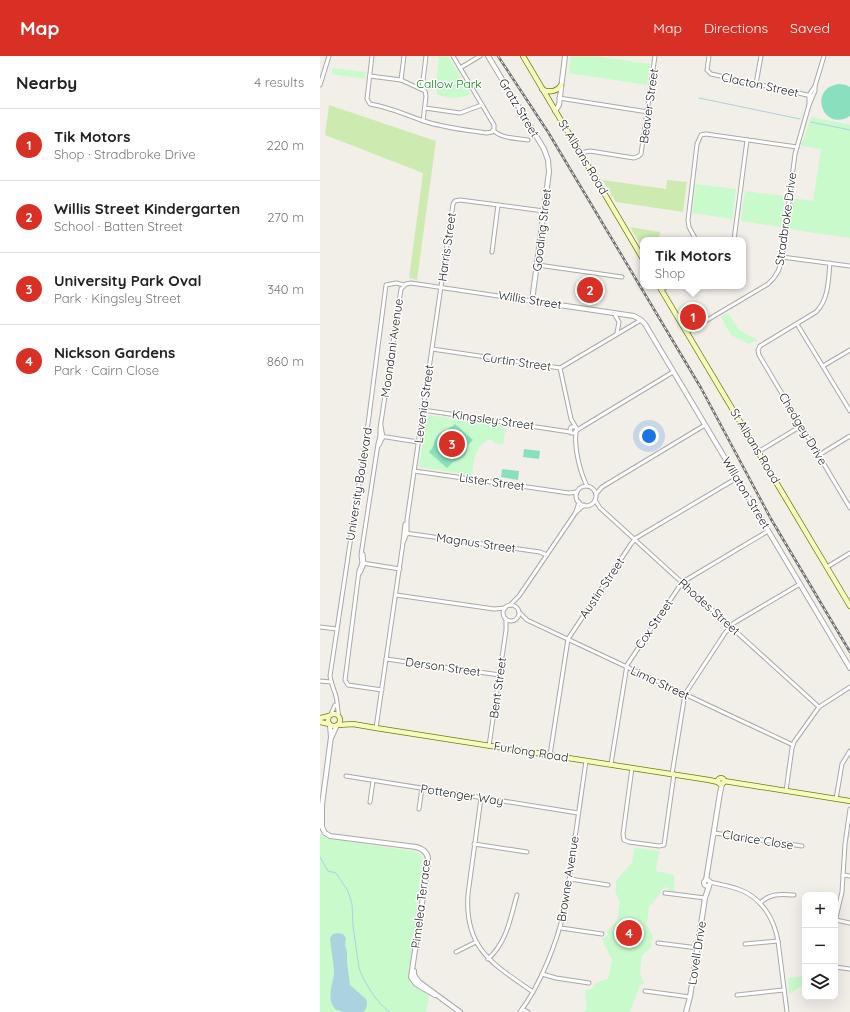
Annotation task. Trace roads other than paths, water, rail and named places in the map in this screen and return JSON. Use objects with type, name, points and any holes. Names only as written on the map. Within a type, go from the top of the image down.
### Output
[{"type":"main road","name":"St Albans Road","points":[[523,56],[640,254]]},
{"type":"main road","points":[[542,89],[548,92],[558,89],[561,85]]},
{"type":"main road","name":"St Albans Road","points":[[661,289],[743,424],[758,452],[850,606]]},
{"type":"main road","points":[[320,718],[337,714],[340,717],[340,722],[337,725],[333,726],[320,722]]},
{"type":"main road","points":[[329,724],[328,720],[330,715]]},
{"type":"main road","name":"Furlong Road","points":[[340,717],[353,724]]},
{"type":"main road","name":"Furlong Road","points":[[337,725],[353,724],[850,801]]},
{"type":"street","points":[[320,85],[329,56]]},
{"type":"street","points":[[372,56],[367,99],[368,102],[423,121],[443,126],[486,133],[492,132],[493,130]]},
{"type":"street","points":[[401,80],[404,56]]},
{"type":"street","points":[[422,89],[426,56]]},
{"type":"street","points":[[453,56],[494,125],[493,130]]},
{"type":"street","points":[[460,68],[480,56]]},
{"type":"street","name":"Gratz Street","points":[[488,56],[544,149],[548,160]]},
{"type":"street","points":[[555,111],[558,106],[565,56]]},
{"type":"street","name":"Beaver Street","points":[[580,153],[590,151],[634,158],[640,156],[642,152],[648,112],[655,56]]},
{"type":"street","name":"Clacton Street","points":[[709,56],[707,69],[708,73],[811,96]]},
{"type":"street","points":[[756,84],[761,56]]},
{"type":"street","name":"Stradbroke Drive","points":[[687,332],[773,280],[780,269],[797,147],[824,56]]},
{"type":"street","points":[[370,76],[401,80],[422,89],[426,93],[423,121]]},
{"type":"street","points":[[559,98],[648,112]]},
{"type":"street","points":[[425,108],[460,113],[482,105]]},
{"type":"street","points":[[493,130],[502,136],[528,140]]},
{"type":"street","points":[[694,237],[689,227],[688,220],[698,140],[700,135],[706,134],[797,147]]},
{"type":"street","points":[[734,237],[747,140]]},
{"type":"street","name":"Gooding Street","points":[[532,301],[538,265],[549,172],[548,160]]},
{"type":"street","name":"Harris Street","points":[[441,288],[453,204],[455,202],[460,200],[544,211]]},
{"type":"street","points":[[492,252],[498,205]]},
{"type":"street","points":[[782,257],[850,266]]},
{"type":"street","points":[[830,263],[825,301],[816,312],[797,324],[849,409]]},
{"type":"street","points":[[538,265],[622,277]]},
{"type":"street","name":"University Boulevard","points":[[340,717],[337,710],[337,699],[331,682],[332,664],[368,424],[386,285],[396,283],[404,285]]},
{"type":"street","name":"Moondani Avenue","points":[[382,690],[348,685],[344,680],[359,574],[363,564],[361,557],[378,447],[382,436],[380,429],[400,293],[404,285],[410,283],[441,288]]},
{"type":"street","name":"Willis Street","points":[[441,288],[634,316],[641,320]]},
{"type":"street","name":"Levenia Street","points":[[376,728],[441,288]]},
{"type":"street","points":[[614,313],[619,322],[617,334]]},
{"type":"street","name":"Curtin Street","points":[[432,349],[560,368],[641,320]]},
{"type":"street","name":"Willaton Street","points":[[641,320],[850,668]]},
{"type":"street","name":"Chedgey Drive","points":[[797,324],[760,346],[758,350],[759,355],[850,508]]},
{"type":"street","points":[[823,366],[850,350]]},
{"type":"street","points":[[560,368],[583,477],[587,486]]},
{"type":"street","points":[[573,430],[673,372]]},
{"type":"street","name":"Kingsley Street","points":[[423,410],[563,430],[573,430]]},
{"type":"street","points":[[593,489],[602,486],[705,425]]},
{"type":"street","points":[[758,452],[801,426]]},
{"type":"street","points":[[382,436],[418,442]]},
{"type":"street","points":[[819,455],[850,436]]},
{"type":"street","name":"Lister Street","points":[[414,471],[569,493],[577,492]]},
{"type":"street","points":[[582,487],[583,477]]},
{"type":"street","name":"Austin Street","points":[[550,755],[568,639],[634,540],[737,478]]},
{"type":"street","points":[[584,505],[579,502],[577,497],[577,492],[582,487],[587,486],[593,489],[596,494]]},
{"type":"street","points":[[396,595],[494,609],[505,608],[519,596],[576,512],[584,505],[591,504],[595,500],[596,494],[602,486]]},
{"type":"street","name":"Lister Street","points":[[569,493],[577,497]]},
{"type":"street","name":"Rhodes Street","points":[[595,500],[600,508],[634,540],[819,707]]},
{"type":"street","points":[[576,512],[579,502]]},
{"type":"street","name":"Rhodes Street","points":[[591,504],[600,508]]},
{"type":"street","name":"Cox Street","points":[[612,764],[626,667],[682,583],[768,531]]},
{"type":"street","name":"Magnus Street","points":[[406,533],[540,552],[546,556]]},
{"type":"street","points":[[827,567],[850,553]]},
{"type":"street","points":[[363,564],[400,569]]},
{"type":"street","points":[[632,768],[623,834],[624,840],[659,846],[664,845],[685,694],[730,627],[800,584]]},
{"type":"street","points":[[494,609],[505,617],[514,620],[518,616],[519,596]]},
{"type":"street","points":[[510,605],[514,606],[518,610]]},
{"type":"street","points":[[505,608],[503,611],[505,617]]},
{"type":"street","name":"Lima Street","points":[[518,610],[527,620],[793,745]]},
{"type":"street","name":"Bent Street","points":[[489,746],[506,630],[505,617]]},
{"type":"street","name":"Lima Street","points":[[514,620],[527,620]]},
{"type":"street","name":"Bent Street","points":[[506,630],[514,620]]},
{"type":"street","points":[[320,627],[337,629]]},
{"type":"street","name":"Derson Street","points":[[386,659],[500,676]]},
{"type":"street","points":[[320,681],[331,682]]},
{"type":"street","points":[[786,791],[793,745],[819,707],[850,687]]},
{"type":"street","points":[[330,715],[337,699]]},
{"type":"street","name":"Pimelea Terrace","points":[[329,724],[331,737],[321,805],[322,827],[325,833],[330,836],[416,847],[422,849],[426,853],[428,863],[414,966],[412,971],[416,984],[460,1012]]},
{"type":"street","name":"Pimelea Terrace","points":[[331,737],[337,725]]},
{"type":"street","points":[[836,799],[842,764],[850,751]]},
{"type":"street","name":"Browne Avenue","points":[[521,1010],[542,974],[561,928],[570,878],[586,761]]},
{"type":"street","name":"Pottenger Way","points":[[346,776],[578,813]]},
{"type":"street","points":[[370,802],[373,780]]},
{"type":"street","name":"Lovell Drive","points":[[686,1012],[690,997],[708,883],[721,782]]},
{"type":"street","points":[[419,809],[422,788]]},
{"type":"street","points":[[481,798],[467,906],[469,926],[476,942],[488,959],[532,992]]},
{"type":"street","points":[[838,910],[841,900],[845,844],[850,809]]},
{"type":"street","name":"Clarice Close","points":[[714,833],[802,846]]},
{"type":"street","points":[[474,844],[526,852]]},
{"type":"street","points":[[843,874],[850,876]]},
{"type":"street","points":[[570,878],[608,885]]},
{"type":"street","points":[[708,883],[730,887],[745,892],[760,904],[774,923],[778,941],[787,1012]]},
{"type":"street","points":[[665,893],[705,896]]},
{"type":"street","points":[[488,959],[502,944],[517,894]]},
{"type":"street","points":[[760,904],[772,895],[794,895]]},
{"type":"street","points":[[838,921],[850,923]]},
{"type":"street","points":[[561,928],[602,934]]},
{"type":"street","points":[[745,944],[778,941]]},
{"type":"street","points":[[456,952],[476,942]]},
{"type":"street","points":[[658,943],[698,948]]},
{"type":"street","points":[[838,967],[850,969]]},
{"type":"street","points":[[542,974],[556,978],[589,983]]},
{"type":"street","points":[[738,996],[784,990]]},
{"type":"street","points":[[646,991],[690,997]]},
{"type":"street","points":[[521,1010],[528,1012]]},
{"type":"water","points":[[333,934],[343,934],[346,938],[345,944],[350,985],[367,1001],[367,1006],[363,1012],[342,1012],[336,1010],[331,1000],[334,970],[330,938]]},
{"type":"waterway","points":[[699,98],[800,119]]},
{"type":"waterway","points":[[811,122],[850,130]]},
{"type":"waterway","points":[[320,857],[328,871],[336,873],[348,891],[352,904],[353,926],[359,968],[372,993],[390,1012]]},
{"type":"railway","points":[[498,56],[548,132],[640,286]]},
{"type":"railway","points":[[642,289],[701,388],[771,519],[850,652]]},
{"type":"place","name":"Willis Street Kindergarten","points":[[590,290]]},
{"type":"place","name":"Tik Motors","points":[[693,317]]},
{"type":"place","name":"University Park Oval","points":[[452,444]]},
{"type":"place","name":"Nickson Gardens","points":[[629,933]]},
{"type":"park label","name":"Callow Park","points":[[449,84]]}]
